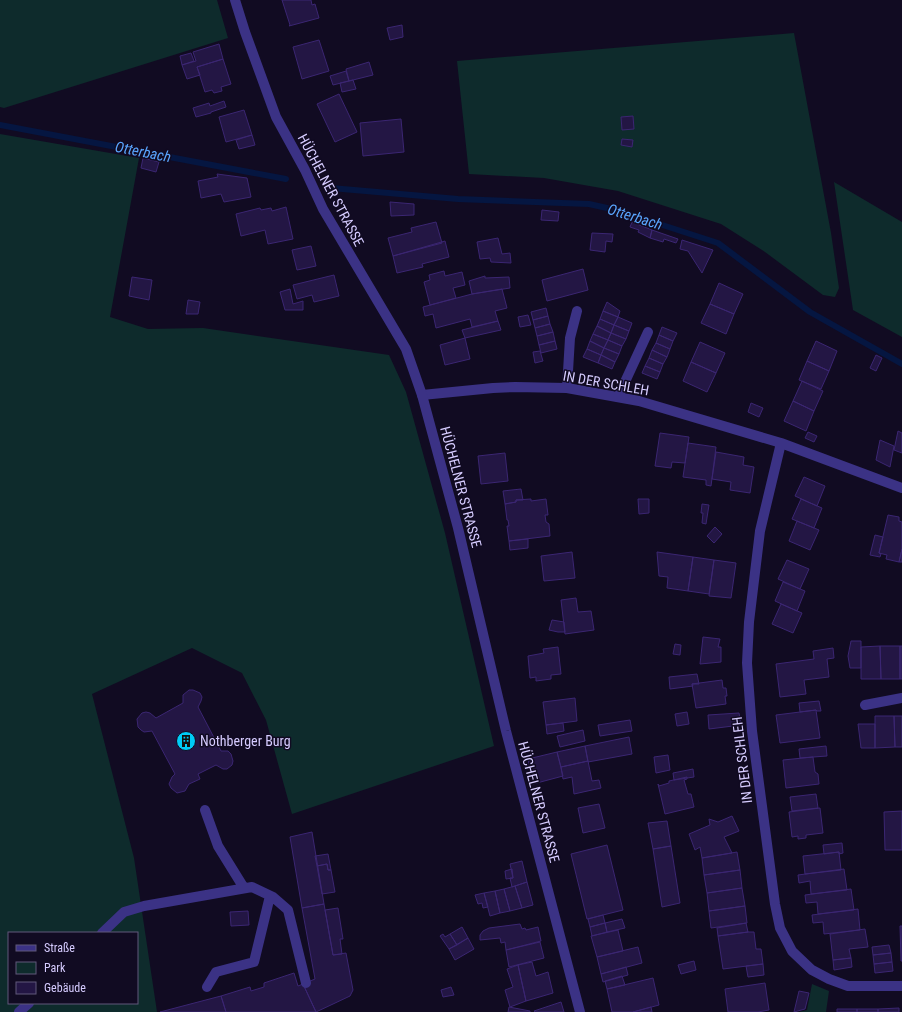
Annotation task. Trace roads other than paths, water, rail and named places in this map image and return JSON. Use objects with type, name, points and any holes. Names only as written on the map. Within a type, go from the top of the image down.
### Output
[{"type":"street","name":"HÜCHELNER STRASSE","points":[[235,0],[276,117],[305,170],[323,208],[406,349],[422,395],[458,528],[506,731],[580,1012]]},
{"type":"street","points":[[566,388],[570,338],[577,311]]},
{"type":"street","points":[[618,397],[648,332]]},
{"type":"street","name":"IN DER SCHLEH","points":[[422,395],[515,387],[566,388],[618,397],[648,404],[781,442],[902,488]]},
{"type":"street","name":"IN DER SCHLEH","points":[[781,442],[760,531],[749,622],[747,663],[752,731],[775,904],[780,928],[792,951],[812,970],[828,979],[848,986],[902,986]]},
{"type":"street","points":[[865,705],[902,698]]},
{"type":"street","points":[[205,810],[218,846],[244,888]]},
{"type":"street","points":[[103,932],[124,912],[144,906],[252,887],[270,896],[288,910],[306,983]]},
{"type":"street","points":[[207,987],[216,972],[254,962],[270,896]]},
{"type":"street","points":[[19,1012],[28,1004]]},
{"type":"waterway","name":"Otterbach","points":[[0,125],[286,179]]},
{"type":"waterway","name":"Otterbach","points":[[331,188],[458,199],[589,204],[616,210],[718,243],[810,312],[902,364]]},
{"type":"place","name":"Nothberger Burg","points":[[186,741]]}]
